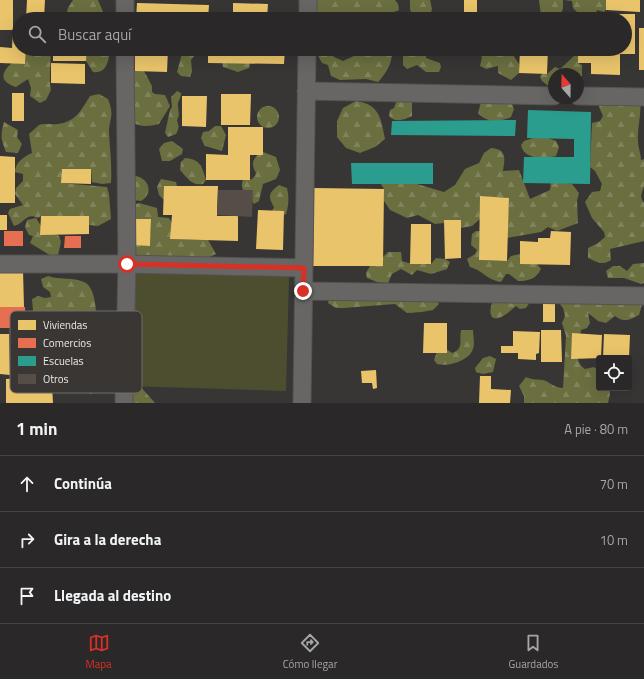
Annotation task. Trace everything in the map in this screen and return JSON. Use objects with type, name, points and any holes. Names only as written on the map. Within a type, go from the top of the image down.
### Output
[{"type":"street","points":[[125,0],[125,12]]},
{"type":"street","points":[[308,0],[308,12]]},
{"type":"street","points":[[126,56],[126,311]]},
{"type":"street","points":[[302,403],[307,56]]},
{"type":"street","points":[[306,91],[548,96]]},
{"type":"street","points":[[584,96],[644,97]]},
{"type":"street","points":[[0,264],[127,264],[304,268]]},
{"type":"street","points":[[303,291],[644,296]]},
{"type":"street","points":[[124,393],[124,403]]},
{"type":"green space","points":[[73,0],[98,0],[103,12],[67,12]]},
{"type":"green space","points":[[308,0],[395,0],[398,4],[399,10],[394,12],[314,12],[308,8]]},
{"type":"green space","points":[[410,0],[430,0],[431,12],[412,12],[410,10]]},
{"type":"green space","points":[[539,0],[563,0],[562,12],[540,12]]},
{"type":"green space","points":[[564,0],[606,0],[606,10],[604,12],[597,10],[597,12],[577,12],[573,8],[572,1]]},
{"type":"green space","points":[[26,56],[51,56],[51,90],[46,100],[40,103],[30,96],[31,88],[28,79],[16,87],[7,83],[5,80],[5,70],[12,63],[25,64]]},
{"type":"green space","points":[[86,56],[109,56],[104,69],[98,72],[93,72],[86,61]]},
{"type":"green space","points":[[181,56],[194,56],[191,60],[192,71],[190,77],[181,76],[177,72]]},
{"type":"green space","points":[[220,56],[230,56],[251,60],[249,68],[238,72],[223,67]]},
{"type":"green space","points":[[318,56],[333,56],[343,61],[354,56],[392,56],[384,75],[378,82],[366,79],[340,80],[331,76],[328,65],[322,63]]},
{"type":"green space","points":[[403,56],[426,56],[426,58],[440,63],[441,67],[439,72],[426,72],[417,65],[407,69],[403,65]]},
{"type":"green space","points":[[481,56],[514,56],[519,64],[519,73],[511,80],[498,73],[498,66],[486,69],[480,66]]},
{"type":"green space","points":[[574,56],[578,56],[578,63],[582,65],[582,68],[561,68]]},
{"type":"green space","points":[[135,71],[144,71],[152,86],[152,92],[155,94],[165,95],[170,106],[159,124],[144,126],[129,121],[135,97],[130,95],[128,74]]},
{"type":"green space","points":[[548,73],[548,86],[542,81],[540,77],[542,74]]},
{"type":"green space","points":[[177,91],[181,93],[178,103],[178,129],[176,134],[168,137],[165,133],[172,107],[171,97]]},
{"type":"green space","points":[[99,94],[108,99],[111,110],[109,133],[111,183],[102,184],[92,182],[91,170],[62,169],[62,183],[107,187],[111,219],[98,226],[89,225],[89,216],[41,216],[38,218],[31,216],[14,226],[8,213],[10,209],[23,205],[15,194],[16,188],[23,181],[23,174],[15,172],[15,169],[20,161],[32,153],[29,134],[39,125],[58,124],[69,121],[78,114],[90,96]]},
{"type":"green space","points":[[602,97],[640,100],[638,144],[641,160],[644,159],[644,186],[641,196],[644,203],[644,241],[610,249],[611,260],[605,263],[597,262],[588,258],[588,248],[598,243],[605,237],[604,232],[592,218],[585,202],[592,192],[600,191],[602,184],[595,171],[590,167],[592,123],[600,121],[603,116],[599,107]]},
{"type":"green space","points":[[407,99],[412,102],[412,116],[403,120],[394,120],[391,118],[389,116],[390,110],[394,108],[397,100]]},
{"type":"green space","points":[[510,100],[514,109],[511,117],[507,119],[498,121],[489,120],[485,119],[478,113],[481,102]]},
{"type":"green space","points":[[356,101],[370,105],[378,113],[385,139],[375,147],[360,153],[346,148],[337,137],[337,121],[343,108]]},
{"type":"green space","points":[[268,106],[276,109],[279,117],[276,125],[268,128],[260,125],[257,117],[260,109]]},
{"type":"green space","points":[[4,122],[18,130],[17,137],[22,144],[18,153],[6,152],[2,137]]},
{"type":"green space","points":[[215,126],[221,126],[226,135],[222,151],[205,146],[201,138],[203,132],[209,131]]},
{"type":"green space","points":[[533,138],[548,138],[556,141],[559,147],[556,156],[540,158],[530,156],[526,153],[521,145],[524,141]]},
{"type":"green space","points":[[172,141],[183,149],[182,154],[170,161],[162,161],[159,149],[164,143]]},
{"type":"green space","points":[[491,148],[500,150],[504,155],[503,171],[519,170],[530,199],[550,190],[551,181],[572,184],[579,193],[577,201],[578,223],[557,231],[548,227],[541,232],[507,238],[509,198],[481,197],[480,219],[472,226],[461,228],[461,220],[445,220],[444,223],[435,224],[418,215],[407,218],[390,210],[384,201],[384,189],[381,184],[417,184],[444,192],[455,185],[465,169],[479,163],[484,153]]},
{"type":"green space","points":[[263,152],[276,157],[280,170],[276,179],[263,184],[259,201],[254,204],[243,190],[242,184],[243,180],[250,180],[254,177],[256,173],[253,161],[258,155],[263,155]]},
{"type":"green space","points":[[185,158],[194,160],[200,164],[206,180],[203,184],[195,184],[180,170],[181,162]]},
{"type":"green space","points":[[136,176],[147,183],[149,190],[148,194],[141,201],[134,200],[131,179]]},
{"type":"green space","points":[[161,179],[176,182],[177,186],[164,200],[159,195],[157,187]]},
{"type":"green space","points":[[279,185],[287,188],[288,191],[288,207],[286,214],[284,215],[272,211],[274,207],[270,195]]},
{"type":"green space","points":[[139,203],[157,208],[158,217],[169,218],[172,223],[171,239],[208,240],[216,254],[209,257],[134,258],[131,241],[150,245],[151,219],[135,219],[131,206]]},
{"type":"green space","points":[[36,218],[41,226],[59,236],[61,242],[58,255],[53,257],[30,243],[33,236],[29,235],[25,227],[27,220]]},
{"type":"green space","points":[[476,231],[480,231],[479,260],[507,261],[511,256],[520,254],[520,264],[537,264],[541,269],[537,275],[529,280],[518,281],[509,274],[506,274],[501,282],[491,279],[470,267],[467,259],[475,254],[477,250],[471,245],[472,234]]},
{"type":"green space","points":[[388,252],[401,252],[402,261],[408,263],[431,264],[436,258],[445,259],[450,262],[447,269],[431,274],[417,270],[412,275],[401,269],[392,274],[388,283],[377,282],[367,278],[366,273],[370,266],[383,266],[383,257]]},
{"type":"green space","points":[[644,263],[644,283],[641,284],[624,278],[608,278],[606,271],[613,266],[620,266],[627,271],[633,264]]},
{"type":"green space","points":[[128,270],[289,276],[286,391],[142,386],[142,311],[128,311]]},
{"type":"green space","points":[[48,276],[80,280],[84,282],[89,286],[93,294],[96,311],[33,311],[32,299],[38,296],[45,298],[51,297],[50,292],[43,287],[41,279]]},
{"type":"green space","points":[[434,295],[439,304],[433,310],[422,312],[407,313],[395,304],[336,308],[328,303],[329,299]]},
{"type":"green space","points":[[494,298],[530,302],[526,308],[520,309],[516,306],[503,316],[495,318],[492,317],[490,311]]},
{"type":"green space","points":[[641,300],[642,305],[639,315],[636,317],[622,320],[615,316],[606,323],[598,321],[588,313],[590,323],[587,328],[581,330],[577,356],[581,366],[585,369],[594,367],[596,369],[596,391],[610,391],[608,403],[524,403],[524,396],[519,386],[526,377],[545,381],[563,388],[566,336],[562,323],[565,316],[563,308],[559,303]]},
{"type":"green space","points":[[461,330],[473,330],[474,345],[471,353],[463,360],[452,364],[437,364],[434,360],[438,349],[445,348],[452,353],[460,347]]},
{"type":"green space","points":[[490,356],[496,359],[493,372],[483,374],[476,372],[475,368],[483,358]]},
{"type":"green space","points":[[142,388],[155,403],[127,403],[128,393],[142,393]]},
{"type":"building: Viviendas","points":[[0,0],[13,0],[12,30],[0,30]]},
{"type":"building: Viviendas","points":[[27,0],[45,0],[44,12],[26,12]]},
{"type":"building: Viviendas","points":[[464,0],[477,0],[477,12],[464,12]]},
{"type":"building: Viviendas","points":[[606,0],[640,0],[640,12],[606,10]]},
{"type":"building: Viviendas","points":[[137,3],[209,5],[208,12],[136,12]]},
{"type":"building: Viviendas","points":[[233,3],[268,4],[267,12],[233,12]]},
{"type":"building: Viviendas","points":[[632,14],[635,14],[635,54],[632,54]]},
{"type":"building: Viviendas","points":[[639,28],[644,28],[644,70],[639,70]]},
{"type":"building: Viviendas","points":[[0,47],[12,48],[12,56],[26,56],[25,64],[0,63]]},
{"type":"building: Viviendas","points":[[53,56],[86,56],[86,61],[53,61]]},
{"type":"building: Viviendas","points":[[135,56],[168,56],[167,72],[135,71]]},
{"type":"building: Viviendas","points":[[208,56],[285,56],[284,64],[208,63]]},
{"type":"building: Viviendas","points":[[520,56],[548,56],[547,74],[519,73]]},
{"type":"building: Viviendas","points":[[578,56],[620,56],[620,75],[591,74],[591,63],[578,63]]},
{"type":"building: Viviendas","points":[[51,63],[85,64],[85,84],[51,83]]},
{"type":"building: Viviendas","points":[[12,93],[24,93],[24,121],[12,121]]},
{"type":"building: Viviendas","points":[[221,94],[251,94],[250,125],[221,125]]},
{"type":"building: Viviendas","points":[[182,96],[207,96],[206,127],[182,126]]},
{"type":"building: Viviendas","points":[[228,127],[263,127],[263,155],[250,155],[250,180],[206,180],[206,154],[228,155]]},
{"type":"building: Viviendas","points":[[0,156],[15,157],[15,203],[0,203]]},
{"type":"building: Viviendas","points":[[62,169],[91,169],[91,184],[61,183]]},
{"type":"building: Viviendas","points":[[164,186],[218,186],[217,216],[238,216],[238,241],[170,239],[172,215],[163,215]]},
{"type":"building: Viviendas","points":[[314,188],[384,189],[383,266],[313,266]]},
{"type":"building: Viviendas","points":[[480,196],[509,198],[507,261],[479,260]]},
{"type":"building: Viviendas","points":[[258,210],[284,211],[283,250],[256,249]]},
{"type":"building: Viviendas","points":[[0,215],[7,215],[7,230],[0,230]]},
{"type":"building: Viviendas","points":[[41,216],[89,216],[89,234],[40,235]]},
{"type":"building: Viviendas","points":[[135,219],[151,219],[150,246],[133,245]]},
{"type":"building: Viviendas","points":[[444,220],[461,220],[461,258],[445,259]]},
{"type":"building: Viviendas","points":[[411,224],[431,224],[431,264],[410,264]]},
{"type":"building: Viviendas","points":[[551,231],[571,232],[570,265],[520,264],[520,241],[538,242],[538,238],[550,238]]},
{"type":"building: Viviendas","points":[[0,270],[23,270],[24,307],[0,307]]},
{"type":"building: Viviendas","points":[[543,298],[555,298],[555,322],[543,322]]},
{"type":"building: Viviendas","points":[[424,323],[447,323],[447,353],[423,353]]},
{"type":"building: Viviendas","points":[[541,330],[561,330],[562,362],[541,362]]},
{"type":"building: Viviendas","points":[[513,331],[540,332],[539,353],[536,354],[536,360],[518,359],[518,353],[501,353],[501,346],[513,346]]},
{"type":"building: Viviendas","points":[[572,333],[602,335],[601,355],[596,355],[596,358],[571,359]]},
{"type":"building: Viviendas","points":[[0,334],[9,334],[10,375],[0,374]]},
{"type":"building: Viviendas","points":[[604,334],[630,335],[629,355],[603,355]]},
{"type":"building: Viviendas","points":[[376,370],[377,388],[373,389],[372,383],[362,383],[361,371]]},
{"type":"building: Viviendas","points":[[480,376],[491,376],[491,389],[511,390],[510,403],[479,403]]},
{"type":"building: Viviendas","points":[[6,379],[10,379],[10,393],[52,393],[53,403],[6,403]]},
{"type":"building: Comercios","points":[[4,231],[23,231],[23,246],[4,246]]},
{"type":"building: Comercios","points":[[65,236],[81,236],[81,248],[64,248]]},
{"type":"building: Comercios","points":[[0,307],[25,307],[25,311],[10,311],[10,328],[0,328]]},
{"type":"building: Escuelas","points":[[528,110],[591,112],[590,184],[523,183],[524,157],[574,157],[574,139],[527,138]]},
{"type":"building: Escuelas","points":[[516,120],[515,136],[391,135],[392,121]]},
{"type":"building: Escuelas","points":[[351,163],[433,163],[433,184],[352,184]]},
{"type":"building: Otros","points":[[218,190],[253,190],[252,217],[217,215]]},
{"type":"route","points":[[127,264],[304,268],[303,291]]}]
